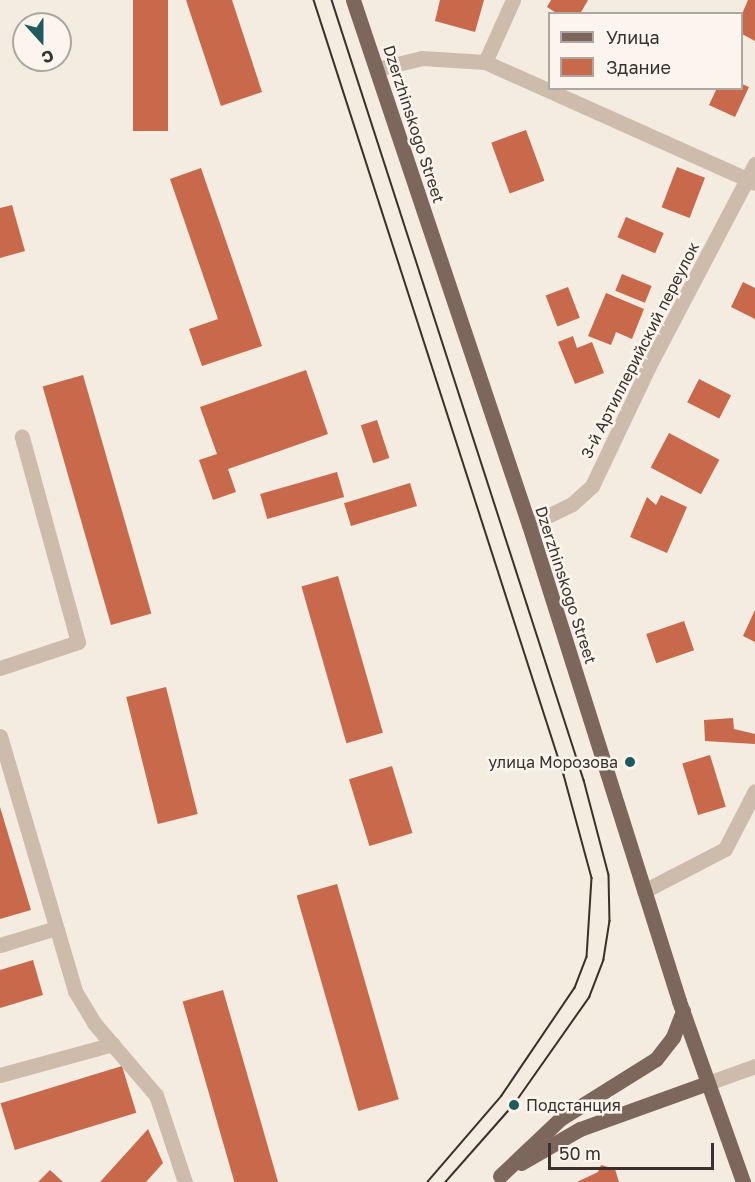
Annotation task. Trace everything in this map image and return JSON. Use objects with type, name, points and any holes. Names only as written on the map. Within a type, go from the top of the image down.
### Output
[{"type":"main road","name":"Dzerzhinskogo Street","points":[[353,0],[529,525],[683,1011],[743,1182]]},
{"type":"main road","points":[[498,1179],[560,1119],[656,1059],[673,1037],[683,1011]]},
{"type":"main road","points":[[498,1179],[580,1129],[708,1083]]},
{"type":"street","points":[[485,62],[513,0]]},
{"type":"street","points":[[377,69],[422,58],[485,62],[751,181]]},
{"type":"street","name":"3-й Артиллерийский переулок","points":[[529,525],[572,504],[592,486],[651,362],[751,181],[755,164]]},
{"type":"street","points":[[0,668],[78,642],[22,437]]},
{"type":"street","points":[[0,736],[75,991],[94,1023],[156,1095],[185,1182]]},
{"type":"street","points":[[644,891],[725,849],[755,790]]},
{"type":"street","points":[[0,945],[56,928]]},
{"type":"street","points":[[0,1075],[113,1044]]},
{"type":"street","points":[[708,1083],[755,1066]]},
{"type":"building","points":[[133,0],[168,0],[168,131],[133,131]]},
{"type":"building","points":[[186,0],[232,0],[262,92],[221,106]]},
{"type":"building","points":[[440,0],[484,0],[475,32],[435,21]]},
{"type":"building","points":[[551,0],[588,0],[581,12],[555,12],[547,7]]},
{"type":"building","points":[[748,0],[755,0],[755,41],[743,35],[743,12]]},
{"type":"building","points":[[743,84],[749,87],[735,117],[709,105],[716,90],[743,90]]},
{"type":"building","points":[[526,130],[544,181],[510,193],[491,143]]},
{"type":"building","points":[[677,167],[705,178],[690,218],[662,207]]},
{"type":"building","points":[[201,168],[262,346],[202,366],[189,329],[218,319],[170,179]]},
{"type":"building","points":[[12,205],[25,251],[0,258],[0,208]]},
{"type":"building","points":[[626,217],[664,233],[655,253],[617,237]]},
{"type":"building","points":[[622,274],[652,286],[645,303],[615,291]]},
{"type":"building","points":[[743,282],[755,288],[755,319],[731,307]]},
{"type":"building","points":[[568,287],[580,318],[557,326],[546,296]]},
{"type":"building","points":[[606,293],[644,309],[632,339],[616,332],[611,345],[588,336]]},
{"type":"building","points":[[573,336],[577,348],[592,342],[604,373],[575,384],[558,342]]},
{"type":"building","points":[[306,370],[328,434],[228,469],[236,492],[213,500],[199,460],[217,454],[200,407]]},
{"type":"building","points":[[83,375],[151,613],[111,625],[43,387]]},
{"type":"building","points":[[699,379],[731,395],[719,419],[687,402]]},
{"type":"building","points":[[377,420],[389,458],[373,463],[361,425]]},
{"type":"building","points":[[669,433],[719,460],[701,494],[651,467]]},
{"type":"building","points":[[337,472],[344,497],[267,519],[260,494]]},
{"type":"building","points":[[410,483],[417,506],[351,526],[344,503]]},
{"type":"building","points":[[661,495],[687,507],[667,553],[630,537],[647,497],[656,505]]},
{"type":"building","points":[[338,576],[383,733],[346,743],[301,586]]},
{"type":"building","points":[[755,610],[755,642],[743,636]]},
{"type":"building","points":[[684,621],[694,650],[656,663],[646,634]]},
{"type":"building","points":[[166,687],[198,814],[158,824],[126,697]]},
{"type":"building","points":[[733,718],[734,729],[755,734],[755,744],[705,741],[704,720]]},
{"type":"building","points":[[710,755],[726,807],[698,815],[682,763]]},
{"type":"building","points":[[392,766],[412,833],[369,846],[349,779]]},
{"type":"building","points":[[0,807],[31,910],[0,919]]},
{"type":"building","points":[[337,884],[399,1099],[358,1111],[297,896]]},
{"type":"building","points":[[33,960],[43,995],[0,1008],[0,970]]},
{"type":"building","points":[[223,990],[278,1182],[234,1182],[183,1002]]},
{"type":"building","points":[[122,1066],[136,1113],[15,1150],[1,1103]]},
{"type":"building","points":[[148,1129],[163,1163],[146,1182],[100,1182]]},
{"type":"building","points":[[601,1165],[615,1169],[619,1182],[577,1182],[598,1172]]},
{"type":"building","points":[[50,1170],[63,1182],[38,1182]]},
{"type":"tram line","points":[[314,0],[564,775],[592,878],[587,957],[575,988],[502,1096],[428,1182]]},
{"type":"tram line","points":[[332,0],[584,780],[609,875],[610,921],[604,960],[590,997],[514,1105],[446,1182]]},
{"type":"place","name":"улица Морозова","points":[[630,762]]},
{"type":"place","name":"Подстанция","points":[[514,1105]]}]
